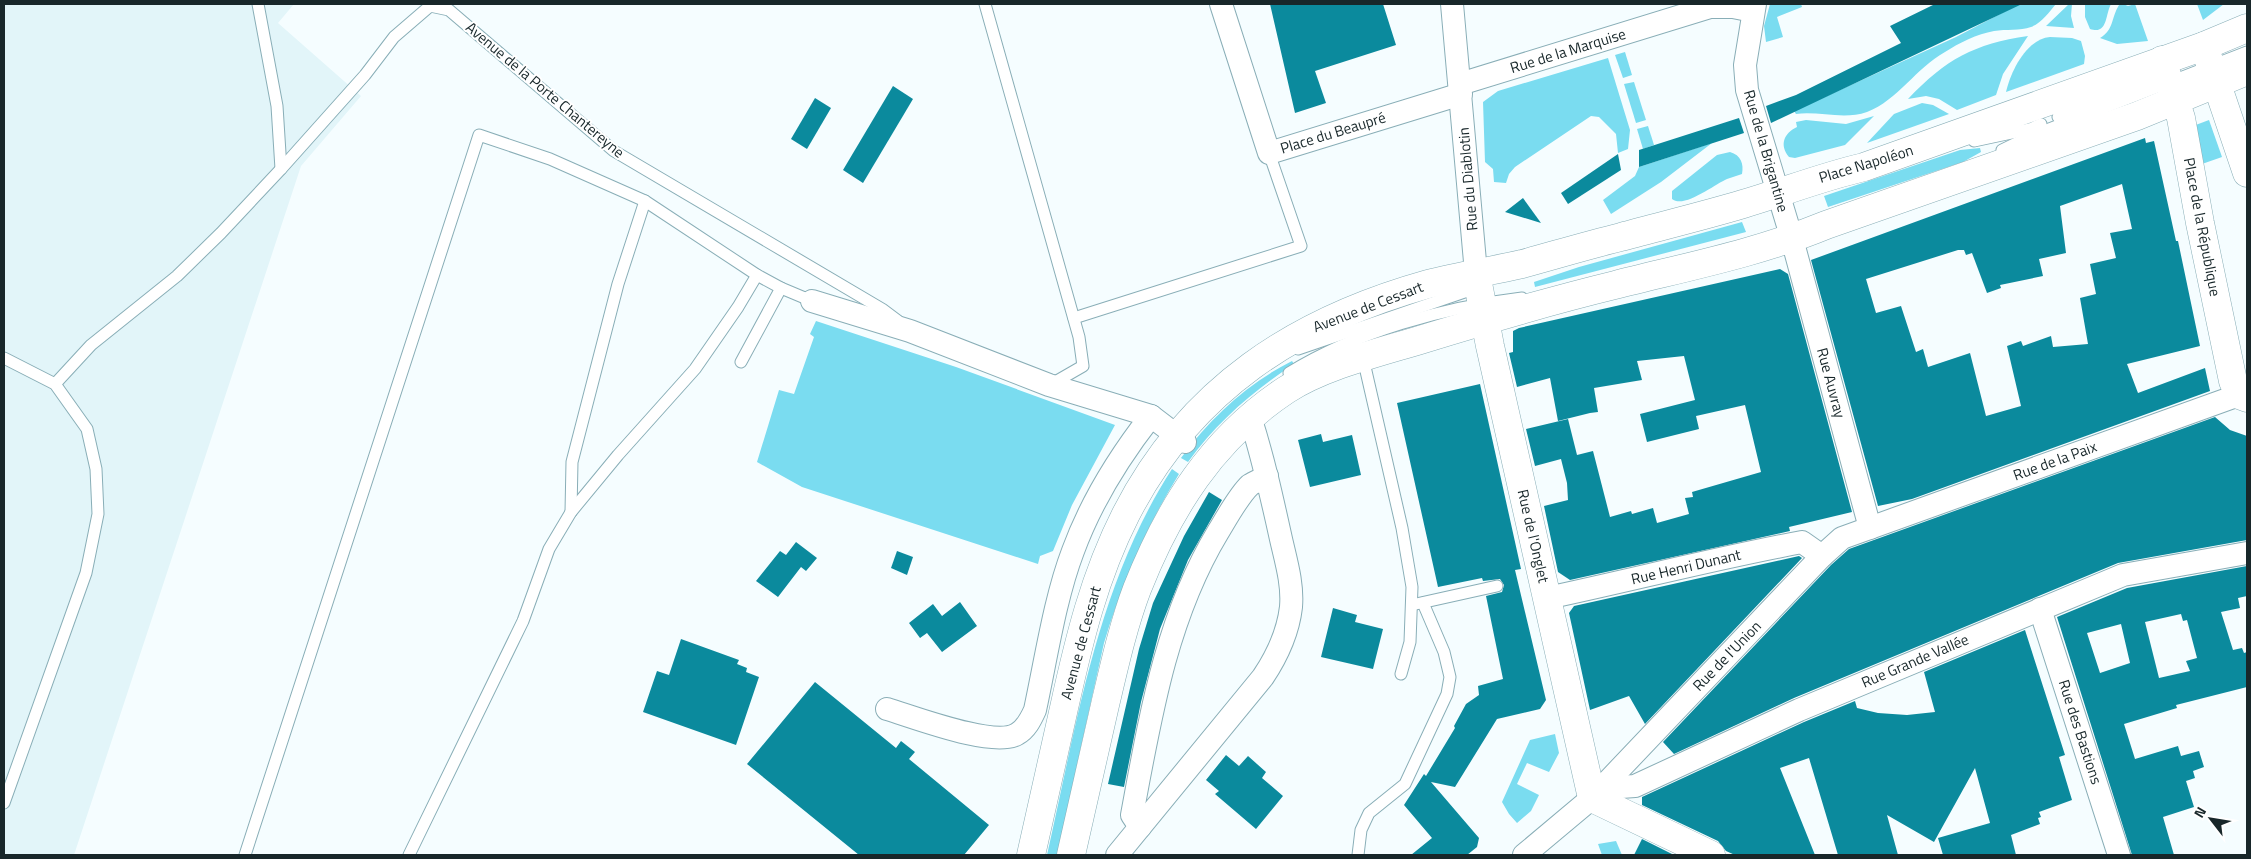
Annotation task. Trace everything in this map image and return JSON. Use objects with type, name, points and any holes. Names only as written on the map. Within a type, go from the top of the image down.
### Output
[{"type":"main road","name":"Place Napoléon","points":[[1481,294],[1532,305],[1738,254],[1790,234],[1826,225],[2168,80],[2211,66],[2247,28]]},
{"type":"main road","name":"Place Napoléon","points":[[1481,294],[1521,264],[1744,204],[1781,202],[1824,176],[1864,167],[2211,66],[2247,71]]},
{"type":"main road","points":[[2211,66],[2247,173]]},
{"type":"main road","name":"Place de la République","points":[[2168,80],[2181,118],[2200,223],[2233,381],[2245,395]]},
{"type":"main road","name":"Avenue de Cessart","points":[[1031,855],[1082,624],[1103,563],[1126,513],[1148,476],[1226,384],[1254,362],[1290,340],[1325,321],[1424,285],[1481,294]]},
{"type":"main road","points":[[1071,855],[1112,675],[1136,591],[1163,531],[1195,476],[1224,442],[1250,417],[1289,388],[1323,372],[1363,358],[1481,294]]},
{"type":"main road","name":"Rue de l'Onglet","points":[[1481,294],[1592,798]]},
{"type":"main road","points":[[1592,798],[1711,855]]},
{"type":"street","name":"Place du Beaupré","points":[[1221,4],[1269,153],[1460,89]]},
{"type":"street","points":[[1452,4],[1460,89]]},
{"type":"street","name":"Rue de la Marquise","points":[[1460,89],[1710,7],[1754,8]]},
{"type":"street","name":"Rue de la Brigantine","points":[[1754,8],[1745,65],[1746,90],[1790,234]]},
{"type":"street","name":"Rue du Diablotin","points":[[1460,89],[1481,294]]},
{"type":"street","name":"Rue Auvray","points":[[1790,234],[1870,528]]},
{"type":"street","name":"Avenue de la Porte Chantereyne","points":[[812,301],[910,331],[1049,385],[1151,416],[1181,439]]},
{"type":"street","name":"Rue de la Paix","points":[[1870,528],[2245,395]]},
{"type":"street","points":[[887,709],[986,738],[1004,738],[1016,735],[1024,728],[1035,710],[1065,575],[1073,551],[1097,497],[1151,416]]},
{"type":"street","points":[[1117,855],[1246,700],[1278,654],[1291,607],[1291,586],[1267,476],[1250,417]]},
{"type":"street","points":[[1140,827],[1132,815],[1140,772],[1157,688],[1168,646],[1182,605],[1207,550],[1226,519],[1250,486],[1267,476]]},
{"type":"street","name":"Rue de l'Union","points":[[1592,798],[1822,556],[1842,538],[1870,528]]},
{"type":"street","name":"Rue Henri Dunant","points":[[1547,598],[1724,557],[1802,542],[1822,556]]},
{"type":"street","name":"Rue Grande Vallée","points":[[1592,798],[1621,787],[1635,786],[1799,710],[2122,575],[2247,553]]},
{"type":"street","name":"Rue des Bastions","points":[[2040,608],[2119,855]]},
{"type":"street","points":[[1524,855],[1592,798]]},
{"type":"lane","points":[[258,4],[277,106],[281,169]]},
{"type":"lane","points":[[985,4],[1079,337],[1083,366],[1049,385]]},
{"type":"lane","name":"Avenue de la Porte Chantereyne","points":[[55,384],[91,344],[177,276],[281,169],[364,75],[394,37],[430,6],[449,10],[614,150],[882,308],[910,331]]},
{"type":"lane","points":[[2211,66],[2247,52]]},
{"type":"lane","points":[[1854,181],[1975,140],[2030,129],[2168,80]]},
{"type":"lane","name":"Avenue de la Porte Chantereyne","points":[[245,855],[479,135],[550,159],[645,201],[757,275],[812,301]]},
{"type":"lane","points":[[1074,318],[1301,246],[1269,153]]},
{"type":"lane","points":[[571,512],[572,462],[618,284],[645,201]]},
{"type":"lane","points":[[1505,280],[1739,218]]},
{"type":"lane","points":[[1727,245],[1790,234]]},
{"type":"lane","points":[[1278,381],[1308,362],[1351,342],[1433,314],[1481,294],[1533,297],[1681,257]]},
{"type":"lane","points":[[409,855],[523,620],[549,549],[571,512],[618,455],[694,369],[738,307],[757,275]]},
{"type":"lane","points":[[741,362],[781,288]]},
{"type":"lane","points":[[4,358],[55,384],[87,429],[96,469],[98,514],[86,573],[4,803]]},
{"type":"lane","points":[[1358,855],[1360,830],[1369,813],[1405,784],[1447,694],[1450,677],[1444,652],[1417,604],[1412,587],[1402,528],[1363,358]]},
{"type":"lane","points":[[1062,855],[1104,665],[1118,616],[1143,549],[1174,491],[1196,458],[1242,410],[1264,392]]},
{"type":"lane","points":[[1042,855],[1105,589],[1144,502],[1181,439]]},
{"type":"lane","points":[[1417,604],[1496,586]]},
{"type":"lane","points":[[1401,674],[1410,642],[1417,604]]},
{"type":"shaded area","points":[[4,4],[294,4],[278,23],[361,96],[301,166],[74,855],[4,855]]},
{"type":"shaded area","points":[[1770,4],[1801,4],[1802,7],[1777,17],[1783,37],[1766,42],[1764,26]]},
{"type":"shaded area","points":[[2019,4],[2056,4],[2042,20],[2031,27],[1988,32],[1956,45],[1925,66],[1888,100],[1867,112],[1840,115],[1796,114],[1794,111],[1956,37]]},
{"type":"shaded area","points":[[2069,4],[2072,4],[2071,16],[2074,28],[2046,26]]},
{"type":"shaded area","points":[[2085,4],[2111,4],[2103,27],[2096,30],[2090,29],[2085,17]]},
{"type":"shaded area","points":[[2135,4],[2148,41],[2117,44],[2100,38],[2108,31],[2119,5],[2128,6]]},
{"type":"shaded area","points":[[2197,4],[2224,4],[2203,20]]},
{"type":"shaded area","points":[[2028,36],[2003,74],[1996,95],[1957,110],[1939,99],[1926,96],[1908,99],[1935,73],[1962,56],[1992,44]]},
{"type":"shaded area","points":[[2050,37],[2072,38],[2081,41],[2085,56],[2084,64],[2006,92],[2016,65],[2027,49],[2034,43]]},
{"type":"shaded area","points":[[1625,52],[1632,75],[1623,78],[1615,55]]},
{"type":"shaded area","points":[[1608,58],[1630,130],[1628,149],[1618,153],[1616,134],[1599,117],[1591,116],[1515,167],[1509,174],[1506,183],[1494,182],[1493,169],[1485,162],[1483,102],[1498,91]]},
{"type":"shaded area","points":[[1634,82],[1646,120],[1636,123],[1624,84]]},
{"type":"shaded area","points":[[1922,103],[1933,105],[1949,114],[1867,143],[1894,114]]},
{"type":"shaded area","points":[[1874,116],[1845,145],[1795,158],[1789,157],[1784,148],[1784,140],[1797,127],[1796,122],[1806,120],[1846,124]]},
{"type":"shaded area","points":[[2209,120],[2222,157],[2202,164],[2193,126]]},
{"type":"shaded area","points":[[1648,126],[1654,145],[1643,149],[1637,129]]},
{"type":"shaded area","points":[[1712,143],[1661,182],[1611,214],[1603,200],[1635,176],[1639,167]]},
{"type":"shaded area","points":[[1980,148],[1981,152],[1963,162],[1828,207],[1824,196],[1960,150]]},
{"type":"shaded area","points":[[1730,152],[1737,155],[1741,160],[1742,174],[1727,179],[1700,195],[1684,201],[1672,199],[1672,191],[1717,155]]},
{"type":"shaded area","points":[[1742,222],[1746,232],[1535,287],[1534,282],[1579,267]]},
{"type":"shaded area","points":[[816,321],[956,367],[1115,425],[1072,505],[1053,551],[1040,556],[1038,564],[802,487],[757,462],[779,390],[794,394],[814,337],[810,334]]},
{"type":"shaded area","points":[[1292,361],[1294,364],[1236,408],[1199,447],[1188,462],[1181,458],[1204,429],[1231,403],[1260,380]]},
{"type":"shaded area","points":[[1172,469],[1179,474],[1156,514],[1136,556],[1111,621],[1104,643],[1057,855],[1047,855],[1080,705],[1107,607],[1146,513]]},
{"type":"shaded area","points":[[1555,734],[1559,753],[1549,772],[1527,763],[1517,784],[1539,795],[1531,811],[1517,823],[1502,802],[1530,740]]},
{"type":"shaded area","points":[[1616,841],[1622,855],[1602,855],[1598,844]]},
{"type":"building","points":[[1270,4],[1383,4],[1396,45],[1315,71],[1326,103],[1295,113]]},
{"type":"building","points":[[1935,4],[2022,4],[1771,123],[1766,106],[1796,95],[1901,43],[1890,26]]},
{"type":"building","points":[[893,86],[913,99],[863,183],[843,170]]},
{"type":"building","points":[[815,98],[831,108],[807,149],[791,139]]},
{"type":"building","points":[[1739,118],[1744,133],[1639,167],[1639,150]]},
{"type":"building","points":[[2145,138],[2146,143],[2154,141],[2176,241],[2178,241],[2200,346],[2127,364],[2138,393],[2205,368],[2210,391],[1912,499],[1878,506],[1811,260]],"holes":[[[2122,184],[2132,229],[2110,233],[2116,258],[2090,264],[2096,294],[2080,298],[2088,344],[2053,347],[2051,336],[2023,346],[2021,341],[2007,346],[2021,406],[1986,416],[1970,353],[1928,367],[1923,349],[1916,352],[1901,306],[1876,313],[1866,279],[1958,250],[1964,250],[1966,255],[1972,253],[1987,293],[2001,288],[2000,285],[2043,276],[2039,259],[2066,253],[2060,206]]]},
{"type":"building","points":[[1618,154],[1621,170],[1568,204],[1561,193]]},
{"type":"building","points":[[1523,198],[1541,223],[1505,212]]},
{"type":"building","points":[[1780,269],[1788,274],[1852,512],[1789,527],[1790,531],[1570,580],[1558,572],[1544,506],[1568,500],[1567,483],[1561,459],[1535,466],[1526,429],[1568,419],[1577,455],[1593,451],[1610,517],[1631,511],[1632,514],[1653,508],[1657,523],[1689,514],[1685,498],[1693,497],[1692,492],[1761,472],[1745,405],[1696,416],[1699,429],[1647,442],[1640,414],[1695,400],[1684,356],[1637,361],[1642,380],[1594,388],[1598,412],[1558,421],[1550,378],[1517,387],[1509,353],[1513,352],[1513,331],[1519,328]]},
{"type":"building","points":[[1480,384],[1521,569],[1515,570],[1546,700],[1540,709],[1497,719],[1455,787],[1431,782],[1479,838],[1477,847],[1467,855],[1411,855],[1432,838],[1404,805],[1424,774],[1426,776],[1455,728],[1454,726],[1466,704],[1479,695],[1478,686],[1503,679],[1486,596],[1502,592],[1504,585],[1500,579],[1483,581],[1482,578],[1438,587],[1397,403]]},
{"type":"building","points":[[2215,417],[2230,430],[2247,436],[2247,540],[2118,563],[1794,698],[1674,754],[1663,742],[1831,565],[1849,549]]},
{"type":"building","points":[[1321,434],[1323,442],[1352,435],[1361,475],[1310,487],[1298,440]]},
{"type":"building","points":[[1209,492],[1222,500],[1188,560],[1160,629],[1141,702],[1124,787],[1108,784],[1139,649],[1153,603],[1184,536]]},
{"type":"building","points":[[796,542],[817,558],[806,571],[801,567],[778,597],[756,581],[780,551],[786,555]]},
{"type":"building","points":[[897,551],[913,557],[907,575],[891,568]]},
{"type":"building","points":[[1799,556],[1802,558],[1645,724],[1629,696],[1590,710],[1569,613],[1574,606]]},
{"type":"building","points":[[2247,566],[2247,596],[2238,598],[2240,608],[2221,612],[2233,650],[2242,648],[2244,653],[2247,652],[2247,687],[2176,705],[2177,708],[2124,724],[2135,759],[2178,746],[2181,756],[2199,751],[2204,767],[2193,771],[2195,778],[2186,781],[2194,807],[2163,817],[2174,855],[2132,855],[2057,617],[2127,588]],"holes":[[[2181,614],[2183,621],[2187,620],[2197,658],[2186,661],[2190,671],[2159,678],[2145,622]],[[2121,624],[2130,663],[2100,673],[2087,633]]]},
{"type":"building","points":[[960,602],[977,626],[942,652],[927,633],[920,638],[909,623],[933,604],[942,616]]},
{"type":"building","points":[[1333,608],[1357,615],[1355,622],[1383,629],[1373,669],[1321,657]]},
{"type":"building","points":[[2025,630],[2065,755],[2059,757],[2072,800],[2039,812],[2041,817],[2038,818],[2040,824],[2011,835],[2016,855],[1943,855],[1938,838],[1990,823],[1975,768],[1934,842],[1887,815],[1898,855],[1838,855],[1809,758],[1780,768],[1815,855],[1735,855],[1726,851],[1718,841],[1642,805],[1642,797],[1804,722],[1855,701],[1857,708],[1878,713],[1907,715],[1935,712],[1924,672]]},
{"type":"building","points":[[681,639],[739,660],[737,664],[747,668],[746,672],[759,677],[736,745],[643,712],[657,671],[669,675]]},
{"type":"building","points":[[815,682],[896,748],[901,741],[915,752],[909,759],[989,825],[964,855],[859,855],[747,764]]},
{"type":"building","points":[[1226,755],[1239,766],[1248,756],[1266,772],[1262,778],[1283,796],[1256,829],[1215,794],[1219,791],[1206,780]]},
{"type":"building","points":[[1642,839],[1672,854],[1672,855],[1634,855]]}]
